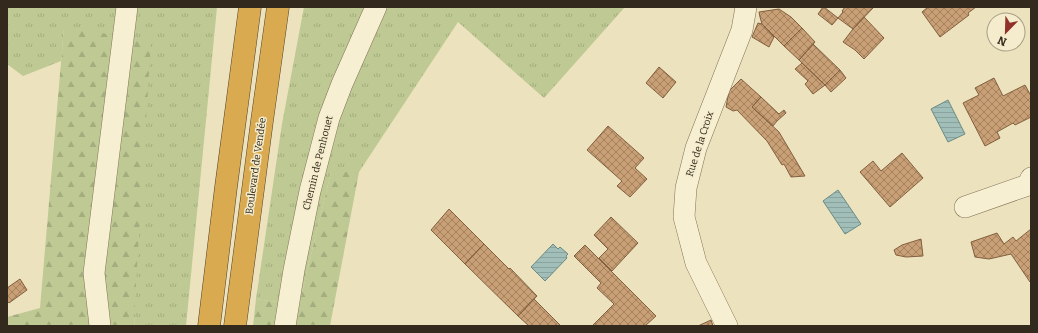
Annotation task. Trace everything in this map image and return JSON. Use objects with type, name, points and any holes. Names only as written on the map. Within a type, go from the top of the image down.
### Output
[{"type":"highway","points":[[209,326],[250,7]]},
{"type":"highway","name":"Boulevard de Vendée","points":[[235,326],[278,7]]},
{"type":"street","points":[[100,326],[94,273],[127,7]]},
{"type":"street","name":"Chemin de Penhouet","points":[[284,326],[310,191],[329,118],[342,84],[376,7]]},
{"type":"street","name":"Rue de la Croix","points":[[727,326],[696,263],[684,217],[686,188],[696,148],[742,30],[746,7]]},
{"type":"street","points":[[965,206],[1030,183]]},
{"type":"green space","points":[[7,7],[217,7],[186,326],[135,326],[134,316],[64,28],[61,61],[23,76],[7,64]]},
{"type":"green space","points":[[304,7],[625,7],[544,98],[458,22],[359,172],[331,172],[299,305],[256,299],[282,124]]},
{"type":"green space","points":[[64,27],[151,41],[134,316],[135,326],[7,326],[7,317],[40,308]]},
{"type":"green space","points":[[331,172],[359,172],[330,326],[253,326],[256,299],[299,305]]},
{"type":"water","points":[[948,100],[965,134],[948,142],[931,109]]},
{"type":"water","points":[[838,190],[861,224],[845,234],[823,201]]},
{"type":"water","points":[[553,244],[558,249],[560,247],[568,254],[566,256],[567,258],[545,281],[531,267]]},
{"type":"building","points":[[823,7],[838,18],[832,25],[818,14]]},
{"type":"building","points":[[845,7],[873,8],[853,29],[838,18]]},
{"type":"building","points":[[928,7],[976,7],[968,13],[969,15],[940,37],[922,12]]},
{"type":"building","points":[[779,9],[791,17],[802,28],[784,46],[762,24],[759,12]]},
{"type":"building","points":[[864,17],[884,38],[864,59],[855,50],[843,42]]},
{"type":"building","points":[[758,23],[762,24],[774,37],[769,47],[752,37]]},
{"type":"building","points":[[802,28],[815,42],[799,60],[784,46]]},
{"type":"building","points":[[813,44],[840,70],[825,85],[799,60]]},
{"type":"building","points":[[802,63],[825,85],[813,94],[805,84],[808,81],[795,69]]},
{"type":"building","points":[[659,67],[676,82],[663,98],[646,83]]},
{"type":"building","points":[[840,70],[846,78],[831,92],[825,85]]},
{"type":"building","points":[[994,78],[1003,96],[1025,85],[1031,96],[1031,117],[1015,125],[1013,123],[997,132],[1000,138],[985,146],[963,103],[979,95],[975,88]]},
{"type":"building","points":[[741,79],[761,97],[752,107],[779,132],[805,176],[791,177],[784,164],[782,165],[767,141],[737,110],[733,111],[726,107],[729,91]]},
{"type":"building","points":[[761,97],[779,114],[784,110],[786,113],[773,126],[752,107]]},
{"type":"building","points":[[608,126],[644,158],[635,168],[647,179],[630,197],[617,186],[622,181],[587,150]]},
{"type":"building","points":[[902,153],[923,178],[890,207],[860,172],[873,161],[881,171]]},
{"type":"building","points":[[449,209],[484,244],[465,264],[431,230]]},
{"type":"building","points":[[611,217],[638,243],[612,271],[599,258],[608,249],[594,235]]},
{"type":"building","points":[[1031,229],[1030,282],[1011,254],[989,259],[975,257],[971,242],[997,233],[1004,244],[1013,237],[1016,241]]},
{"type":"building","points":[[921,239],[923,256],[906,257],[896,255],[894,250],[902,245]]},
{"type":"building","points":[[484,244],[537,296],[518,316],[465,264]]},
{"type":"building","points":[[585,245],[656,316],[645,326],[593,325],[614,304],[597,288],[601,283],[574,256]]},
{"type":"building","points":[[20,279],[27,290],[9,303],[7,301],[7,288]]},
{"type":"building","points":[[534,299],[561,326],[529,326],[518,316]]},
{"type":"building","points":[[711,320],[713,326],[698,326]]}]
